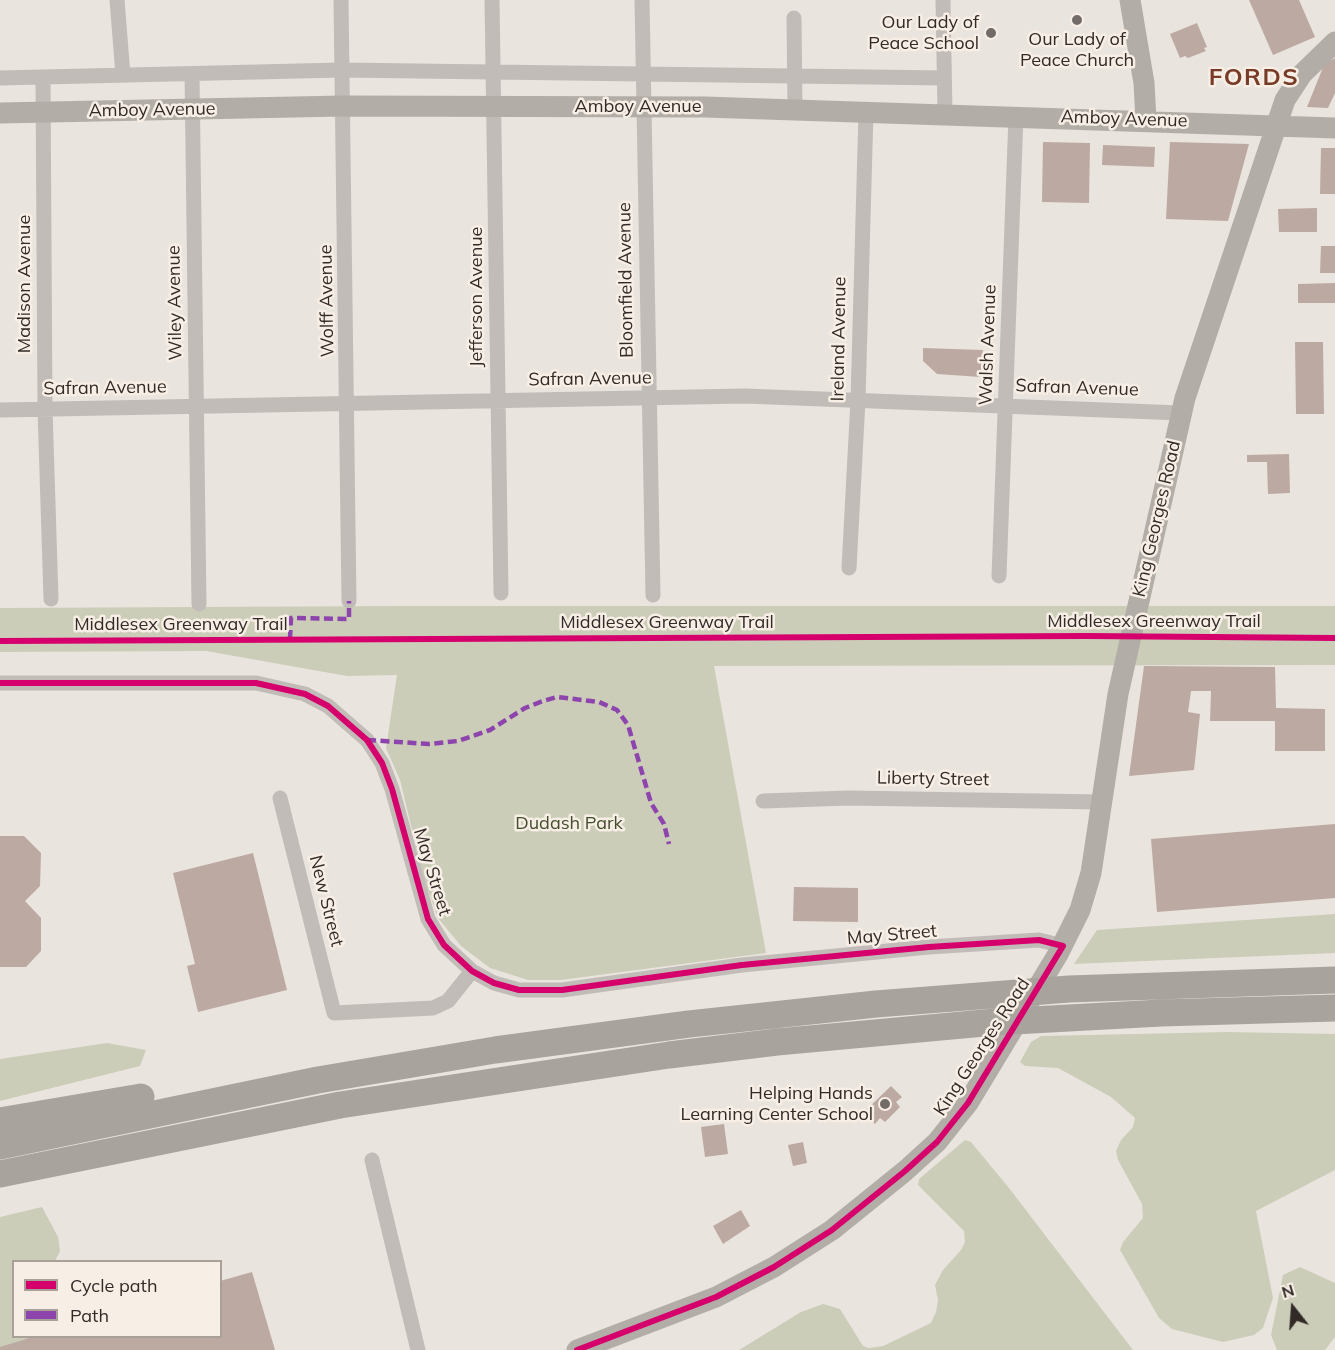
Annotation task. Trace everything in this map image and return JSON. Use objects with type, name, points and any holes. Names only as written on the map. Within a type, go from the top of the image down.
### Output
[{"type":"highway","points":[[0,1146],[318,1080],[495,1050],[834,1008],[1069,989],[1335,980]]},
{"type":"highway","points":[[0,1174],[229,1127],[482,1082],[777,1042],[1043,1019],[1335,1008]]},
{"type":"highway","points":[[0,1121],[162,1093],[318,1080]]},
{"type":"highway","points":[[0,1187],[229,1127]]},
{"type":"street","points":[[117,0],[123,75]]},
{"type":"street","name":"Wolff Avenue","points":[[341,0],[349,601]]},
{"type":"street","name":"Jefferson Avenue","points":[[492,0],[501,593]]},
{"type":"street","name":"Bloomfield Avenue","points":[[642,0],[653,595]]},
{"type":"street","points":[[943,0],[945,113]]},
{"type":"street","points":[[1130,0],[1144,83],[1146,120]]},
{"type":"street","points":[[794,18],[795,109]]},
{"type":"street","name":"King Georges Road","points":[[577,1350],[716,1297],[774,1268],[816,1241],[905,1171],[937,1142],[964,1108],[1061,950],[1088,886],[1118,694],[1181,412],[1285,100],[1295,83],[1311,64],[1335,42]]},
{"type":"street","name":"Amboy Avenue","points":[[0,78],[342,70],[944,78]]},
{"type":"street","name":"Wiley Avenue","points":[[192,74],[200,604]]},
{"type":"street","name":"Madison Avenue","points":[[43,77],[45,409],[51,599]]},
{"type":"street","name":"Amboy Avenue","points":[[0,113],[344,106],[643,106],[945,113],[1335,128]]},
{"type":"street","name":"Ireland Avenue","points":[[849,568],[858,400],[866,111]]},
{"type":"street","name":"Walsh Avenue","points":[[999,576],[1016,116]]},
{"type":"street","name":"Safran Avenue","points":[[0,410],[745,396],[1181,412]]},
{"type":"street","name":"May Street","points":[[0,683],[256,683],[306,694],[328,706],[347,720],[367,740],[382,763],[392,789],[428,919],[444,945],[472,971],[494,983],[519,990],[562,990],[732,966],[1032,940],[1046,940],[1061,950]]},
{"type":"street","name":"New Street","points":[[280,798],[334,1013],[433,1008],[448,1001],[472,971]]},
{"type":"street","name":"Liberty Street","points":[[763,801],[848,798],[1102,802]]},
{"type":"street","points":[[372,1160],[418,1350]]},
{"type":"green space","name":"Dudash Park","points":[[1335,606],[1335,665],[714,666],[766,953],[561,980],[528,980],[490,968],[461,946],[438,918],[424,879],[400,780],[386,748],[397,675],[347,676],[206,651],[0,652],[0,608]]},
{"type":"green space","points":[[1335,914],[1335,953],[1074,964],[1097,930]]},
{"type":"green space","points":[[1228,1032],[1335,1034],[1335,1170],[1256,1211],[1273,1298],[1263,1328],[1254,1335],[1223,1342],[1172,1329],[1159,1318],[1120,1250],[1123,1242],[1143,1218],[1142,1204],[1118,1160],[1116,1151],[1121,1140],[1133,1127],[1135,1118],[1111,1097],[1058,1068],[1025,1066],[1020,1062],[1031,1042],[1041,1036]]},
{"type":"green space","points":[[107,1043],[146,1050],[140,1066],[0,1101],[0,1059]]},
{"type":"green space","points":[[965,1140],[971,1142],[1009,1188],[1133,1350],[739,1350],[801,1312],[823,1304],[840,1309],[863,1346],[869,1348],[883,1346],[931,1323],[938,1300],[935,1285],[943,1270],[965,1242],[964,1231],[918,1185],[919,1179]]},
{"type":"green space","points":[[42,1207],[58,1237],[60,1251],[56,1260],[12,1260],[12,1338],[48,1338],[0,1350],[0,1217]]},
{"type":"green space","points":[[1300,1267],[1335,1283],[1335,1337],[1325,1350],[1277,1350],[1271,1335],[1283,1275]]},
{"type":"building","points":[[1249,0],[1299,0],[1315,37],[1273,55]]},
{"type":"building","points":[[1197,23],[1207,47],[1204,48],[1206,51],[1188,58],[1185,56],[1180,58],[1170,34]]},
{"type":"building","points":[[1335,58],[1335,93],[1328,108],[1307,107],[1324,65]]},
{"type":"building","points":[[1043,142],[1090,143],[1089,203],[1042,202]]},
{"type":"building","points":[[1170,142],[1249,144],[1228,221],[1166,219]]},
{"type":"building","points":[[1103,145],[1155,147],[1154,167],[1102,165]]},
{"type":"building","points":[[1321,148],[1335,148],[1335,194],[1320,194]]},
{"type":"building","points":[[1317,208],[1317,232],[1279,232],[1278,209]]},
{"type":"building","points":[[1321,246],[1335,246],[1335,273],[1320,273]]},
{"type":"building","points":[[1335,283],[1335,303],[1298,303],[1298,284]]},
{"type":"building","points":[[1295,342],[1323,342],[1324,414],[1296,414]]},
{"type":"building","points":[[923,348],[983,350],[980,377],[937,374],[923,361]]},
{"type":"building","points":[[1289,454],[1290,493],[1268,494],[1267,462],[1247,462],[1247,455]]},
{"type":"building","points":[[1144,666],[1275,667],[1276,708],[1325,709],[1325,751],[1275,751],[1275,721],[1210,721],[1211,691],[1191,691],[1188,712],[1200,714],[1194,770],[1129,776]]},
{"type":"building","points":[[1335,824],[1335,898],[1157,912],[1151,839]]},
{"type":"building","points":[[0,836],[24,836],[41,853],[40,886],[25,901],[41,918],[41,951],[26,967],[0,967]]},
{"type":"building","points":[[253,853],[287,990],[198,1012],[187,966],[195,964],[173,873]]},
{"type":"building","points":[[794,887],[858,888],[858,922],[793,921]]},
{"type":"building","points":[[891,1086],[902,1097],[896,1102],[900,1107],[885,1122],[880,1118],[875,1124],[864,1112]]},
{"type":"building","points":[[724,1124],[728,1154],[705,1157],[701,1127]]},
{"type":"building","points":[[803,1142],[807,1163],[793,1166],[788,1145]]},
{"type":"building","points":[[741,1210],[750,1226],[723,1244],[713,1226]]},
{"type":"building","points":[[252,1272],[275,1350],[0,1350],[0,1347],[29,1338],[222,1338],[222,1280]]},
{"type":"marked path","points":[[290,639],[291,618],[349,619],[349,601]]},
{"type":"marked path","points":[[367,740],[429,744],[458,741],[490,730],[525,708],[557,697],[599,702],[617,710],[628,725],[651,803],[664,824],[669,844]]},
{"type":"cycle path","name":"Middlesex Greenway Trail","points":[[0,641],[1086,636],[1335,638]]},
{"type":"cycle path","points":[[0,683],[256,683],[305,694],[328,706],[367,740],[382,763],[392,789],[428,919],[444,945],[472,971],[494,983],[519,990],[562,990],[742,965],[929,947],[1039,940],[1063,946],[968,1103],[937,1142],[905,1171],[832,1230],[774,1267],[716,1297],[577,1350]]},
{"type":"place","name":"Our Lady of Peace Church","points":[[1077,20]]},
{"type":"place","name":"Our Lady of Peace School","points":[[991,33]]},
{"type":"place","name":"Helping Hands Learning Center School","points":[[885,1104]]},
{"type":"district","name":"FORDS","points":[[1254,78]]}]
